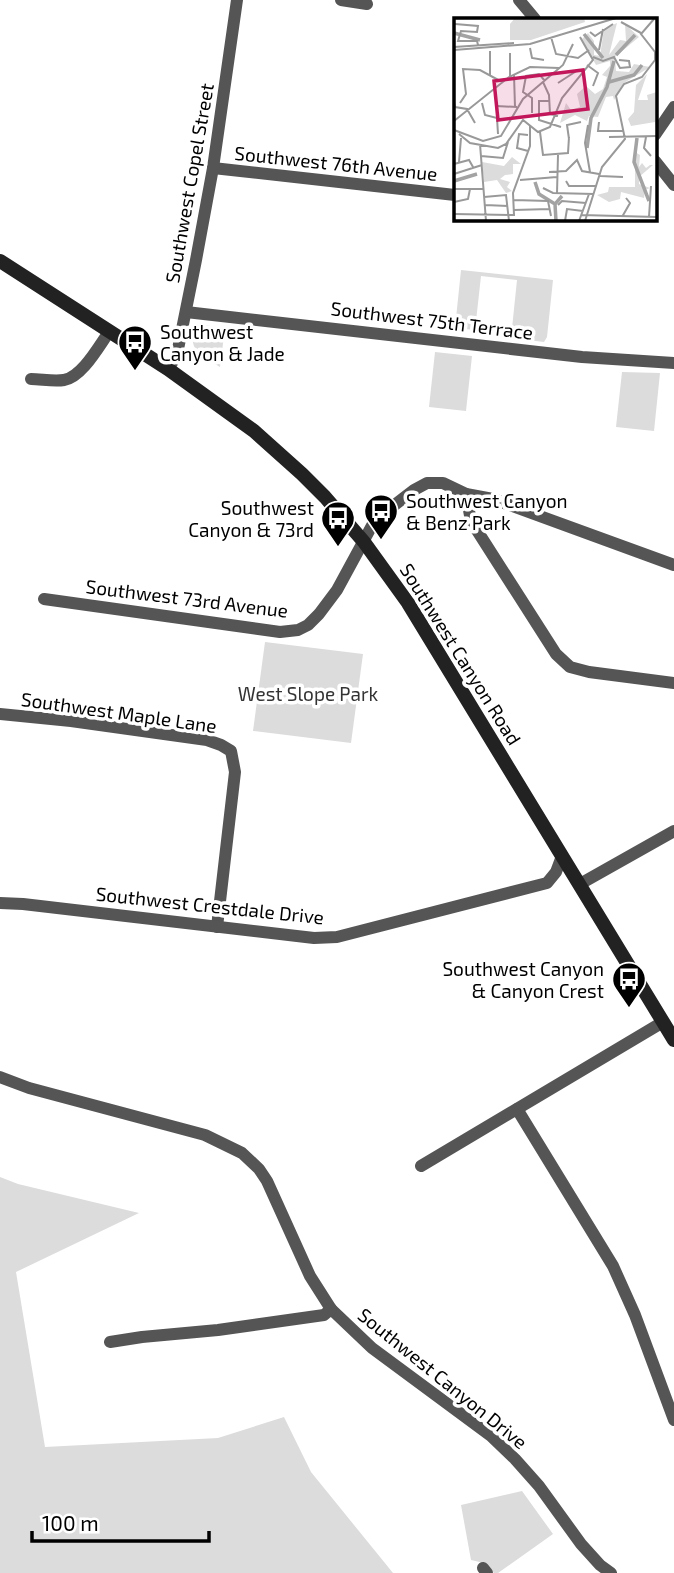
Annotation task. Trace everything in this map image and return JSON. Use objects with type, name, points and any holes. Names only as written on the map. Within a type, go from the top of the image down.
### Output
[{"type":"main road","name":"Southwest Canyon Road","points":[[0,261],[168,369],[227,411],[279,453],[325,497],[364,542],[408,603],[674,1040]]},
{"type":"street","name":"Southwest Copel Street","points":[[168,369],[178,349],[213,168],[237,0]]},
{"type":"street","points":[[341,0],[367,4]]},
{"type":"street","points":[[519,0],[535,18]]},
{"type":"street","points":[[656,134],[674,107]]},
{"type":"street","points":[[656,162],[674,185]]},
{"type":"street","name":"Southwest 76th Avenue","points":[[213,168],[454,195]]},
{"type":"street","name":"Southwest 75th Terrace","points":[[186,312],[582,357],[674,363]]},
{"type":"street","points":[[31,379],[65,380],[76,375],[109,332]]},
{"type":"street","name":"Southwest 73rd Avenue","points":[[44,599],[281,632],[298,630],[308,625],[328,604],[375,520],[414,490],[428,483],[443,483],[466,494]]},
{"type":"street","points":[[674,565],[493,499],[466,494],[471,521],[555,654],[570,667],[589,673],[674,683]]},
{"type":"street","name":"Southwest Maple Lane","points":[[0,714],[207,740],[231,751],[235,772],[217,927]]},
{"type":"street","points":[[580,884],[674,831]]},
{"type":"street","name":"Southwest Crestdale Drive","points":[[0,903],[314,938],[337,937],[547,883],[556,872],[562,856]]},
{"type":"street","points":[[421,1166],[663,1022]]},
{"type":"street","name":"Southwest Canyon Drive","points":[[0,1077],[29,1088],[205,1135],[242,1153],[267,1181],[310,1276],[331,1309],[372,1348],[491,1436],[539,1486],[581,1544],[611,1573]]},
{"type":"street","points":[[517,1109],[613,1266],[635,1315],[674,1420]]},
{"type":"street","name":"Southwest Canyon Drive","points":[[110,1342],[324,1315],[331,1309]]},
{"type":"green space","points":[[461,270],[553,280],[547,337],[544,342],[511,338],[517,280],[481,276],[475,330],[455,328]]},
{"type":"green space","points":[[203,325],[225,328],[220,367],[202,356],[195,348],[194,333]]},
{"type":"green space","points":[[435,352],[472,356],[466,411],[429,407]]},
{"type":"green space","points":[[622,372],[660,373],[654,431],[616,427]]},
{"type":"green space","name":"West Slope Park","points":[[265,642],[363,654],[351,743],[253,731]]},
{"type":"green space","points":[[0,1177],[18,1184],[139,1213],[16,1272],[45,1447],[218,1438],[284,1417],[311,1472],[393,1573],[0,1573]]},
{"type":"green space","points":[[522,1491],[553,1534],[498,1573],[494,1573],[484,1563],[471,1560],[461,1505]]},
{"type":"place","name":"Southwest Canyon & Jade","points":[[135,372]]},
{"type":"place","name":"Southwest Canyon & Benz Park","points":[[381,541]]},
{"type":"place","name":"Southwest Canyon & 73rd","points":[[338,548]]},
{"type":"place","name":"Southwest Canyon & Canyon Crest","points":[[629,1009]]}]
